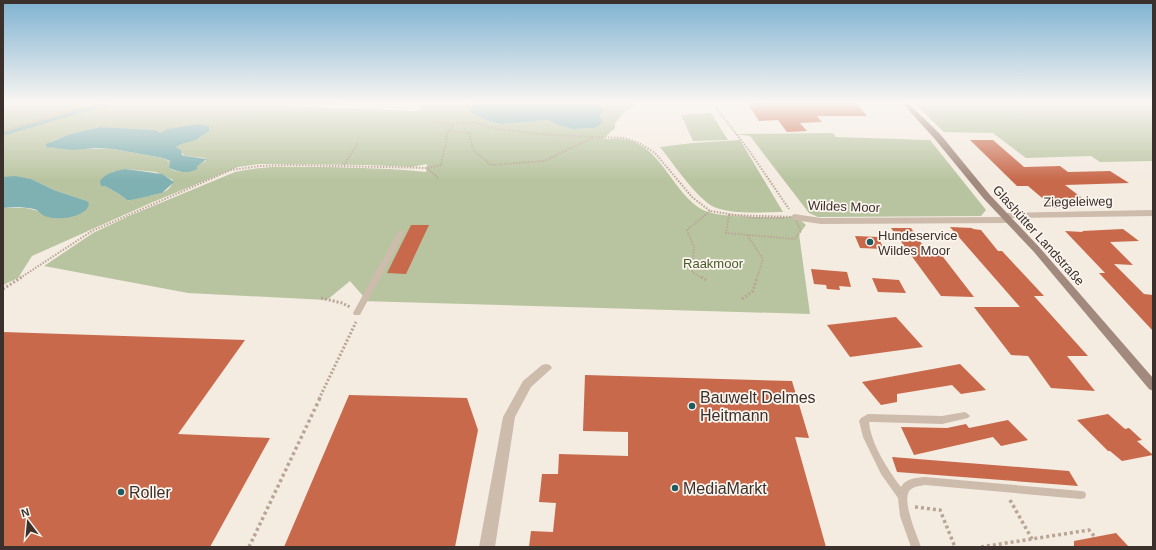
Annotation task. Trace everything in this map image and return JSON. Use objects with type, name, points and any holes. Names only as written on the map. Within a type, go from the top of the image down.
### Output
[{"type":"street","name":"Glashütter Landstraße","points":[[930,129],[968,175],[1037,250],[1153,386]]},
{"type":"street","name":"Ziegeleiweg","points":[[1006,218],[1153,213]]},
{"type":"street","name":"Wildes Moor","points":[[794,217],[821,221],[1006,218]]},
{"type":"street","points":[[487,547],[509,417],[527,384],[546,368]]},
{"type":"lane","points":[[357,313],[401,232]]},
{"type":"lane","points":[[916,547],[902,501],[879,460],[866,430],[864,421],[868,418],[942,420],[965,416]]},
{"type":"lane","points":[[902,501],[905,486],[912,482],[920,481],[1081,494]]},
{"type":"path","points":[[498,129],[548,135],[624,138],[639,143],[655,153],[692,197],[710,211],[729,214],[794,217],[801,231],[795,240],[726,233],[729,214]]},
{"type":"path","name":"Wildes Moor","points":[[732,129],[748,149],[794,217]]},
{"type":"path","points":[[3,290],[92,231],[231,170],[260,166],[344,165],[428,168],[441,165],[448,130],[469,132],[473,150],[491,165],[544,161],[595,137]]},
{"type":"path","points":[[344,165],[358,143]]},
{"type":"path","points":[[428,168],[439,179]]},
{"type":"path","points":[[708,280],[692,272],[694,247],[687,230],[710,211]]},
{"type":"path","points":[[742,299],[753,291],[763,259],[747,235]]},
{"type":"path","points":[[249,547],[356,321],[357,313],[342,303],[321,298]]},
{"type":"path","points":[[1003,488],[1032,539]]},
{"type":"path","points":[[902,501],[940,510],[955,547]]},
{"type":"path","points":[[981,547],[1089,530],[1095,537]]},
{"type":"green space","name":"Raakmoor","points":[[3,129],[93,129],[70,134],[50,142],[51,148],[113,149],[163,158],[170,162],[169,168],[180,172],[188,170],[206,161],[206,158],[185,156],[176,147],[184,142],[202,136],[208,129],[614,129],[603,139],[625,139],[640,145],[650,152],[684,194],[703,210],[711,213],[735,216],[797,217],[806,225],[799,234],[810,314],[360,301],[363,296],[350,281],[327,300],[188,293],[44,266],[93,233],[129,216],[235,172],[268,167],[324,167],[375,168],[426,172],[427,164],[412,167],[260,164],[238,167],[153,202],[32,256],[18,278],[3,285],[3,208],[26,208],[39,211],[53,217],[71,217],[87,201],[54,190],[31,179],[3,177]],"holes":[[[126,169],[156,172],[173,180],[169,189],[155,195],[127,200],[105,186],[112,172]]]},
{"type":"green space","points":[[131,129],[171,129],[161,133],[155,130]]},
{"type":"green space","points":[[687,129],[721,129],[728,140],[693,141]]},
{"type":"green space","points":[[941,129],[1153,129],[1153,161],[1100,162],[1091,156],[1026,158],[993,133],[944,132]]},
{"type":"green space","points":[[833,133],[836,137],[930,140],[986,210],[981,216],[818,217],[809,213],[750,136],[735,134]]},
{"type":"green space","points":[[740,140],[783,212],[739,212],[722,210],[714,207],[707,203],[693,189],[660,147]]},
{"type":"water","points":[[93,129],[155,130],[161,133],[167,129],[209,129],[209,131],[196,140],[176,147],[181,150],[182,155],[207,159],[196,167],[198,168],[197,169],[190,172],[179,171],[169,168],[170,161],[163,158],[113,149],[96,148],[72,150],[46,147],[46,144],[70,134]]},
{"type":"water","points":[[126,169],[162,174],[174,182],[162,193],[131,200],[127,200],[105,186],[101,186],[100,181],[105,176],[115,171]]},
{"type":"water","points":[[15,176],[31,179],[54,190],[87,201],[89,204],[87,209],[77,215],[56,218],[43,215],[30,208],[3,208],[3,177]]},
{"type":"building","points":[[784,129],[805,129],[807,131],[787,132]]},
{"type":"building","points":[[970,140],[993,140],[1024,167],[1060,166],[1068,172],[1110,171],[1129,183],[1065,185],[1082,198],[1067,198],[1079,207],[1054,208],[1028,186],[1017,186]]},
{"type":"building","points":[[411,225],[429,225],[406,274],[387,273]]},
{"type":"building","points":[[950,227],[981,230],[998,251],[1002,251],[1044,296],[1034,296],[1088,356],[1067,356],[1095,391],[1051,388],[1028,356],[1011,355],[974,307],[1020,307]]},
{"type":"building","points":[[891,228],[911,228],[928,253],[940,253],[974,297],[941,296]]},
{"type":"building","points":[[1123,229],[1139,241],[1110,242],[1133,265],[1114,264],[1144,294],[1153,295],[1153,331],[1099,273],[1105,273],[1065,231],[1083,232],[1082,231]]},
{"type":"building","name":"Hundeservice Wildes Moor","points":[[855,236],[878,237],[884,249],[860,248]]},
{"type":"building","points":[[811,269],[847,272],[851,287],[839,286],[840,290],[827,289],[826,285],[814,284]]},
{"type":"building","points":[[872,278],[899,280],[906,293],[878,292]]},
{"type":"building","points":[[896,317],[923,347],[850,357],[827,325]]},
{"type":"building","name":"Roller","points":[[3,332],[245,340],[178,434],[270,438],[210,547],[3,547]]},
{"type":"building","points":[[960,364],[986,390],[961,394],[952,385],[897,394],[897,402],[881,405],[862,382]]},
{"type":"building","name":"MediaMarkt","points":[[585,375],[792,381],[809,438],[795,437],[826,547],[529,547],[531,531],[553,532],[556,503],[539,502],[542,474],[558,474],[559,454],[628,456],[628,432],[583,431]]},
{"type":"building","points":[[349,395],[467,398],[478,430],[455,547],[284,547]]},
{"type":"building","points":[[1108,414],[1125,429],[1129,428],[1142,440],[1137,441],[1153,455],[1122,461],[1108,451],[1077,420]]},
{"type":"building","points":[[1008,420],[1028,440],[1001,446],[993,437],[914,455],[901,427],[947,428],[966,424],[969,428]]},
{"type":"building","points":[[892,457],[1069,471],[1078,486],[897,472]]},
{"type":"building","points":[[1116,533],[1129,547],[1074,547],[1074,541]]},
{"type":"waterway","points":[[3,134],[21,129]]},
{"type":"place","name":"Hundeservice Wildes Moor","points":[[870,242]]},
{"type":"place","name":"Bauwelt Delmes Heitmann","points":[[692,406]]},
{"type":"place","name":"MediaMarkt","points":[[675,488]]},
{"type":"place","name":"Roller","points":[[121,492]]}]
